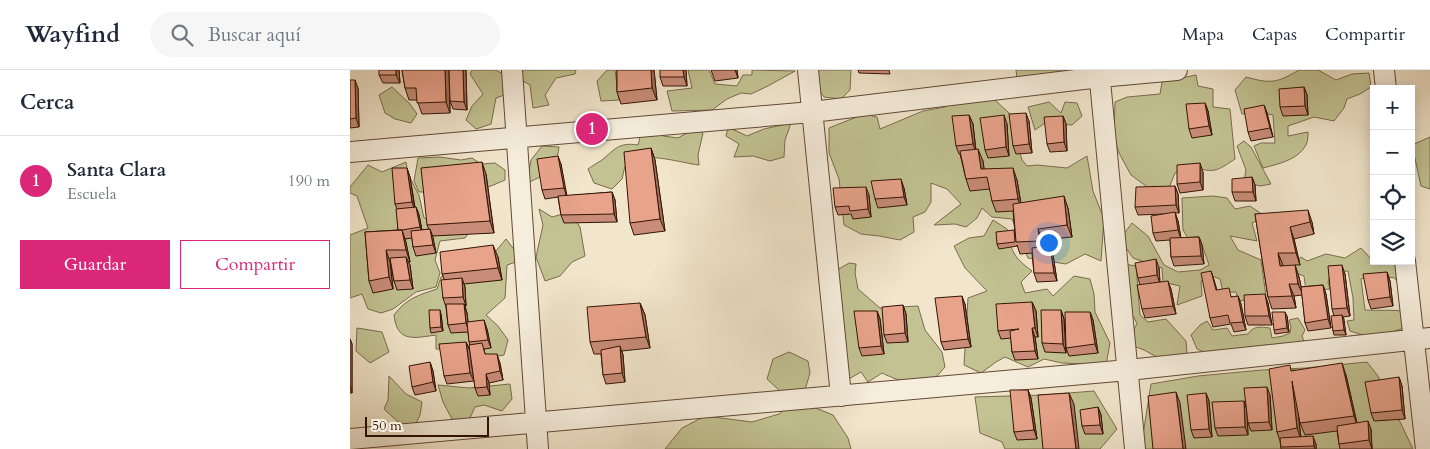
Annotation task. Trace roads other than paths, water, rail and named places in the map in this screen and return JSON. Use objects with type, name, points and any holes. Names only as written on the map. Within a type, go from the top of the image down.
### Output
[{"type":"street","points":[[512,70],[538,449]]},
{"type":"street","points":[[808,70],[841,396]]},
{"type":"street","points":[[350,152],[812,112],[1099,74],[1177,70]]},
{"type":"street","points":[[1384,70],[1386,85]]},
{"type":"street","points":[[1099,74],[1135,449]]},
{"type":"street","points":[[1406,265],[1422,339],[1426,449]]},
{"type":"street","points":[[350,439],[1128,370],[1422,339]]},
{"type":"place","name":"Santa Clara","points":[[592,129]]}]
